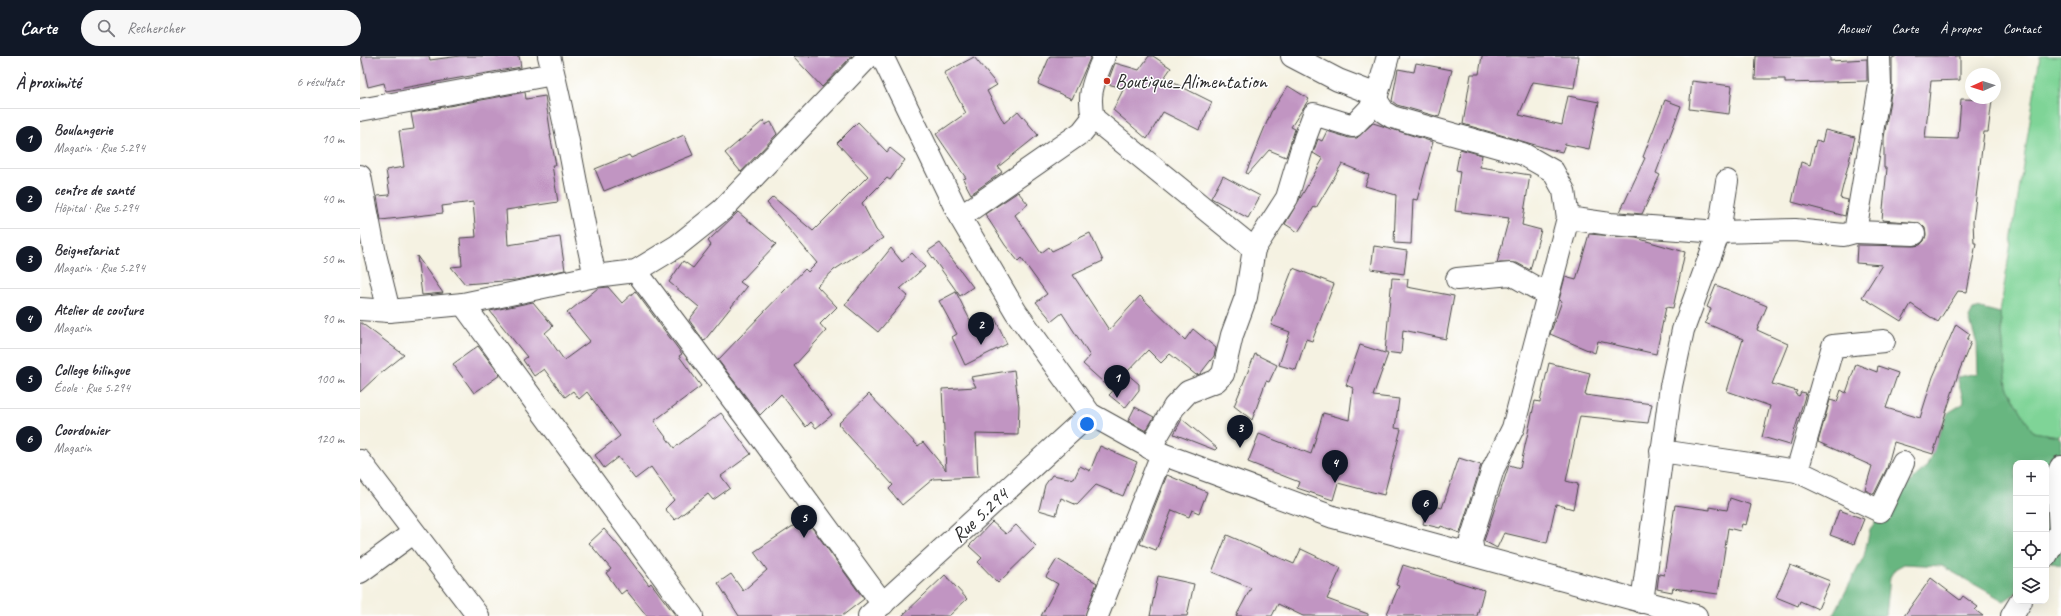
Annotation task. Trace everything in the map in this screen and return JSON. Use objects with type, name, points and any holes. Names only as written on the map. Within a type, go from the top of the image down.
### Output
[{"type":"street","points":[[360,309],[389,311],[463,304],[595,276],[636,271],[677,246],[722,210],[870,56]]},
{"type":"street","points":[[882,56],[960,217],[1016,312],[1090,414],[1156,451],[1333,517],[1696,616]]},
{"type":"street","points":[[1104,56],[1091,94],[1090,102],[1093,118],[1254,248]]},
{"type":"street","points":[[1292,56],[1377,98],[1384,112],[1392,117],[1523,154],[1553,171],[1564,191],[1568,218],[1547,294],[1533,357],[1513,428],[1493,469],[1471,540],[1472,554]]},
{"type":"street","points":[[1097,616],[1156,451],[1174,407],[1188,392],[1216,381],[1223,374],[1232,335],[1246,297],[1254,248],[1287,198],[1305,138],[1314,114],[1352,126],[1377,98],[1388,56]]},
{"type":"street","points":[[1855,232],[1880,85],[1879,56]]},
{"type":"street","points":[[360,110],[551,65],[580,214],[595,276]]},
{"type":"street","points":[[960,217],[1082,132],[1093,118]]},
{"type":"street","points":[[360,176],[375,254],[389,311]]},
{"type":"street","points":[[1642,602],[1661,451],[1671,386],[1683,330],[1719,232],[1727,181]]},
{"type":"street","points":[[1568,218],[1610,224],[1719,232],[1795,230],[1844,235],[1855,232],[1914,234]]},
{"type":"street","points":[[636,271],[764,440],[876,610]]},
{"type":"street","points":[[1457,279],[1511,274],[1547,294]]},
{"type":"street","points":[[463,304],[692,616]]},
{"type":"street","points":[[1797,472],[1833,346],[1884,341]]},
{"type":"street","name":"Rue 5.294","points":[[876,610],[1090,414]]},
{"type":"street","points":[[1661,451],[1797,472],[1880,511],[1903,463]]},
{"type":"street","points":[[360,461],[478,616]]},
{"type":"street","points":[[2049,551],[2060,531],[2057,476],[2061,467]]},
{"type":"street","points":[[360,572],[414,533]]},
{"type":"street","points":[[2012,616],[2019,604]]},
{"type":"green space","points":[[2040,56],[2061,56],[2061,433],[2058,436],[2033,432],[2007,387],[2000,313]]},
{"type":"green space","points":[[1981,308],[2000,313],[2007,387],[2033,432],[2058,436],[2061,440],[2061,566],[2049,561],[2049,460],[2013,460],[2013,595],[2004,601],[1942,566],[1904,564],[1895,569],[1890,577],[1886,616],[1833,616],[1864,556],[1870,529],[1893,498],[1927,466],[1948,413],[1964,403],[1957,377],[1978,373],[1977,344],[1969,318],[1973,310]]},
{"type":"building","points":[[361,56],[429,56],[430,60],[460,56],[519,56],[521,67],[386,91],[384,83],[368,87]]},
{"type":"building","points":[[793,56],[852,56],[822,87]]},
{"type":"building","points":[[1050,56],[1091,56],[1072,99],[1038,84]]},
{"type":"building","points":[[1149,56],[1153,56],[1171,68],[1164,78],[1212,102],[1199,130],[1163,112],[1147,139],[1113,110],[1124,88],[1107,84],[1115,63],[1139,70]]},
{"type":"building","points":[[1482,56],[1579,56],[1574,88],[1533,82],[1519,115],[1562,125],[1568,96],[1599,102],[1589,149],[1565,144],[1562,152],[1463,124],[1471,74],[1479,74]]},
{"type":"building","points":[[1756,56],[1830,56],[1830,61],[1867,59],[1867,81],[1785,83],[1785,79],[1755,79]]},
{"type":"building","points":[[1897,56],[1960,56],[1960,80],[1931,81],[1925,138],[1958,139],[1961,99],[1965,99],[1965,104],[1992,104],[1988,132],[1984,132],[1973,222],[1974,243],[1976,243],[1967,292],[1958,291],[1938,322],[1911,304],[1901,321],[1862,297],[1882,265],[1856,263],[1857,245],[1914,246],[1920,245],[1924,241],[1926,235],[1925,228],[1920,223],[1882,220],[1887,168],[1884,168],[1884,138],[1892,87],[1892,58]]},
{"type":"building","points":[[974,57],[997,85],[987,91],[1004,123],[1018,111],[1038,135],[998,167],[1002,172],[971,194],[963,179],[966,178],[936,134],[966,113],[944,73]]},
{"type":"building","points":[[1416,63],[1452,70],[1439,117],[1397,105],[1392,101],[1398,69],[1414,72]]},
{"type":"building","points":[[1692,81],[1732,86],[1729,114],[1689,109]]},
{"type":"building","points":[[1288,86],[1309,99],[1291,127],[1295,129],[1286,157],[1269,150],[1248,174],[1246,173],[1271,112]]},
{"type":"building","points":[[525,92],[526,99],[545,96],[550,135],[556,165],[552,165],[558,202],[506,210],[508,245],[560,237],[565,270],[516,280],[465,284],[451,267],[462,266],[460,238],[476,237],[473,202],[442,206],[443,213],[381,220],[377,196],[390,195],[386,170],[404,167],[399,131],[414,129],[411,113]]},
{"type":"building","points":[[1665,100],[1681,106],[1656,173],[1660,175],[1642,214],[1620,212],[1645,158],[1643,157]]},
{"type":"building","points":[[764,120],[765,125],[771,122],[777,134],[741,172],[725,153]]},
{"type":"building","points":[[858,122],[887,152],[890,148],[905,160],[890,180],[887,178],[862,203],[876,230],[883,238],[834,270],[817,286],[837,307],[820,324],[826,331],[794,366],[832,415],[816,428],[811,422],[806,427],[781,394],[760,415],[718,360],[805,269],[808,272],[817,263],[767,203],[773,197],[813,231],[868,176],[837,143]]},
{"type":"building","points":[[1373,123],[1433,142],[1417,200],[1413,199],[1411,244],[1394,243],[1396,195],[1365,186],[1369,175],[1342,164],[1316,208],[1314,207],[1298,232],[1285,224],[1323,159],[1313,153],[1318,139],[1322,141],[1327,131],[1349,138],[1357,138]]},
{"type":"building","points":[[1825,130],[1855,137],[1840,198],[1848,200],[1845,216],[1792,202],[1801,162],[1810,165],[1816,140],[1822,142]]},
{"type":"building","points":[[684,135],[693,155],[604,191],[595,169],[629,155],[631,158]]},
{"type":"building","points":[[1460,149],[1482,155],[1480,167],[1530,175],[1522,225],[1541,230],[1530,270],[1517,263],[1497,263],[1509,218],[1455,211],[1460,171],[1456,170]]},
{"type":"building","points":[[1223,176],[1260,196],[1248,218],[1211,198]]},
{"type":"building","points":[[1018,192],[1028,204],[1015,215],[1041,253],[1049,247],[1052,251],[1090,233],[1103,261],[1073,275],[1109,330],[1140,296],[1185,340],[1193,329],[1216,348],[1214,356],[1200,374],[1196,375],[1170,354],[1161,363],[1148,350],[1126,373],[1139,384],[1139,390],[1125,408],[1109,395],[1113,391],[1083,364],[1090,356],[1062,313],[1052,321],[1036,302],[1047,294],[1021,258],[1018,261],[1005,245],[985,214]]},
{"type":"building","points":[[738,212],[776,244],[740,282],[747,287],[704,341],[689,320],[699,307],[669,282],[683,261],[693,268],[711,245],[708,241]]},
{"type":"building","points":[[1589,234],[1636,238],[1685,252],[1673,308],[1666,307],[1656,354],[1598,341],[1595,353],[1550,334],[1562,301],[1559,300],[1565,277],[1576,280]]},
{"type":"building","points":[[940,243],[973,287],[960,296],[928,251]]},
{"type":"building","points":[[1374,246],[1407,251],[1404,274],[1371,269]]},
{"type":"building","points":[[891,248],[902,262],[912,253],[925,267],[900,289],[908,296],[878,332],[845,305]]},
{"type":"building","points":[[417,256],[443,293],[422,295]]},
{"type":"building","points":[[1293,268],[1334,284],[1312,341],[1306,339],[1296,370],[1279,365],[1290,332],[1271,325]]},
{"type":"building","points":[[1392,278],[1408,279],[1407,287],[1454,296],[1446,339],[1403,330],[1401,354],[1385,352]]},
{"type":"building","points":[[1716,285],[1767,306],[1757,330],[1788,344],[1772,384],[1797,391],[1795,394],[1799,396],[1801,392],[1806,393],[1790,445],[1762,437],[1770,406],[1727,391],[1743,339],[1705,323],[1711,309],[1707,307]]},
{"type":"building","points":[[608,287],[622,303],[635,291],[682,354],[679,356],[701,386],[654,421],[674,448],[721,413],[751,454],[721,476],[730,488],[713,500],[708,494],[675,520],[665,509],[674,500],[651,467],[635,479],[618,457],[604,468],[595,455],[620,436],[587,392],[579,399],[573,391],[565,397],[544,369],[534,376],[523,360],[527,357],[490,311],[533,302],[553,326],[545,333],[564,360],[590,341],[567,313],[598,288]]},
{"type":"building","points":[[956,292],[973,326],[994,316],[1007,344],[965,365],[952,337],[957,334],[939,301]]},
{"type":"building","points":[[360,322],[404,355],[360,392]]},
{"type":"building","points":[[1956,324],[1970,334],[1967,340],[1971,342],[1958,374],[1933,454],[1894,442],[1887,468],[1874,494],[1865,490],[1872,466],[1818,442],[1830,400],[1837,402],[1841,390],[1846,393],[1856,364],[1877,372],[1878,366],[1898,373],[1886,408],[1920,418],[1933,377]]},
{"type":"building","points":[[1360,345],[1388,354],[1373,396],[1399,399],[1395,428],[1401,429],[1384,495],[1338,483],[1333,500],[1297,488],[1299,482],[1248,462],[1259,434],[1311,454],[1323,413],[1349,420],[1353,388],[1346,385]]},
{"type":"building","points":[[478,346],[500,375],[474,393],[453,364]]},
{"type":"building","points":[[1255,354],[1277,365],[1269,382],[1266,381],[1252,420],[1234,406]]},
{"type":"building","points":[[1549,363],[1590,373],[1585,395],[1652,404],[1648,423],[1580,416],[1566,481],[1578,484],[1573,509],[1556,504],[1547,543],[1504,533],[1497,548],[1484,541],[1509,465],[1520,468],[1535,401],[1540,402]]},
{"type":"building","points":[[1014,370],[1019,406],[1018,435],[976,434],[978,477],[933,479],[902,505],[889,489],[893,485],[838,424],[869,394],[918,446],[923,442],[946,470],[942,389],[976,387],[971,377]]},
{"type":"building","points":[[1135,407],[1154,417],[1146,431],[1128,421]]},
{"type":"building","points":[[1182,419],[1217,448],[1215,450],[1174,434]]},
{"type":"building","points":[[1100,446],[1137,462],[1123,496],[1096,485],[1077,505],[1061,498],[1056,515],[1039,510],[1045,485],[1052,475],[1074,479],[1080,466],[1090,471]]},
{"type":"building","points":[[1459,458],[1481,465],[1460,533],[1441,526],[1440,528],[1423,524],[1428,504],[1442,508]]},
{"type":"building","points":[[1167,475],[1207,492],[1199,513],[1192,510],[1189,517],[1172,510],[1156,550],[1140,544]]},
{"type":"building","points":[[1730,498],[1751,505],[1746,525],[1742,524],[1740,531],[1728,528],[1718,594],[1673,588],[1672,592],[1657,589],[1659,574],[1664,575],[1675,505],[1710,510],[1710,507],[1727,510]]},
{"type":"building","points":[[1839,510],[1864,519],[1854,544],[1830,535]]},
{"type":"building","points":[[805,518],[864,599],[842,616],[739,616],[718,583],[731,574],[743,591],[767,570],[754,552]]},
{"type":"building","points":[[992,522],[1006,534],[1016,525],[1036,546],[998,583],[978,562],[982,558],[969,546]]},
{"type":"building","points":[[604,529],[649,585],[651,583],[676,616],[647,616],[626,590],[621,594],[606,573],[611,569],[589,543]]},
{"type":"building","points":[[1227,535],[1294,564],[1301,549],[1341,568],[1327,599],[1368,614],[1368,616],[1303,616],[1278,604],[1272,616],[1236,616],[1251,588],[1212,572]]},
{"type":"building","points":[[1057,559],[1097,583],[1085,616],[1041,616],[1058,584],[1046,577]]},
{"type":"building","points":[[1403,565],[1484,590],[1477,616],[1386,616],[1399,586],[1396,585]]},
{"type":"building","points":[[1790,565],[1830,581],[1818,609],[1800,601],[1798,606],[1776,597]]},
{"type":"building","points":[[945,575],[967,599],[949,616],[902,616]]},
{"type":"building","points":[[1158,576],[1194,584],[1187,616],[1150,616]]},
{"type":"building","points":[[1931,578],[1960,600],[1963,596],[1978,607],[1975,610],[1983,616],[1904,616]]},
{"type":"place","name":"Boutique_Alimentation","points":[[1107,81]]},
{"type":"place","name":"centre de santé","points":[[981,345]]},
{"type":"place","name":"Boulangerie","points":[[1117,398]]},
{"type":"place","name":"Beignetariat","points":[[1240,448]]},
{"type":"place","name":"Atelier de couture","points":[[1335,483]]},
{"type":"place","name":"Coordonier","points":[[1425,523]]},
{"type":"place","name":"College bilingue","points":[[804,538]]}]
